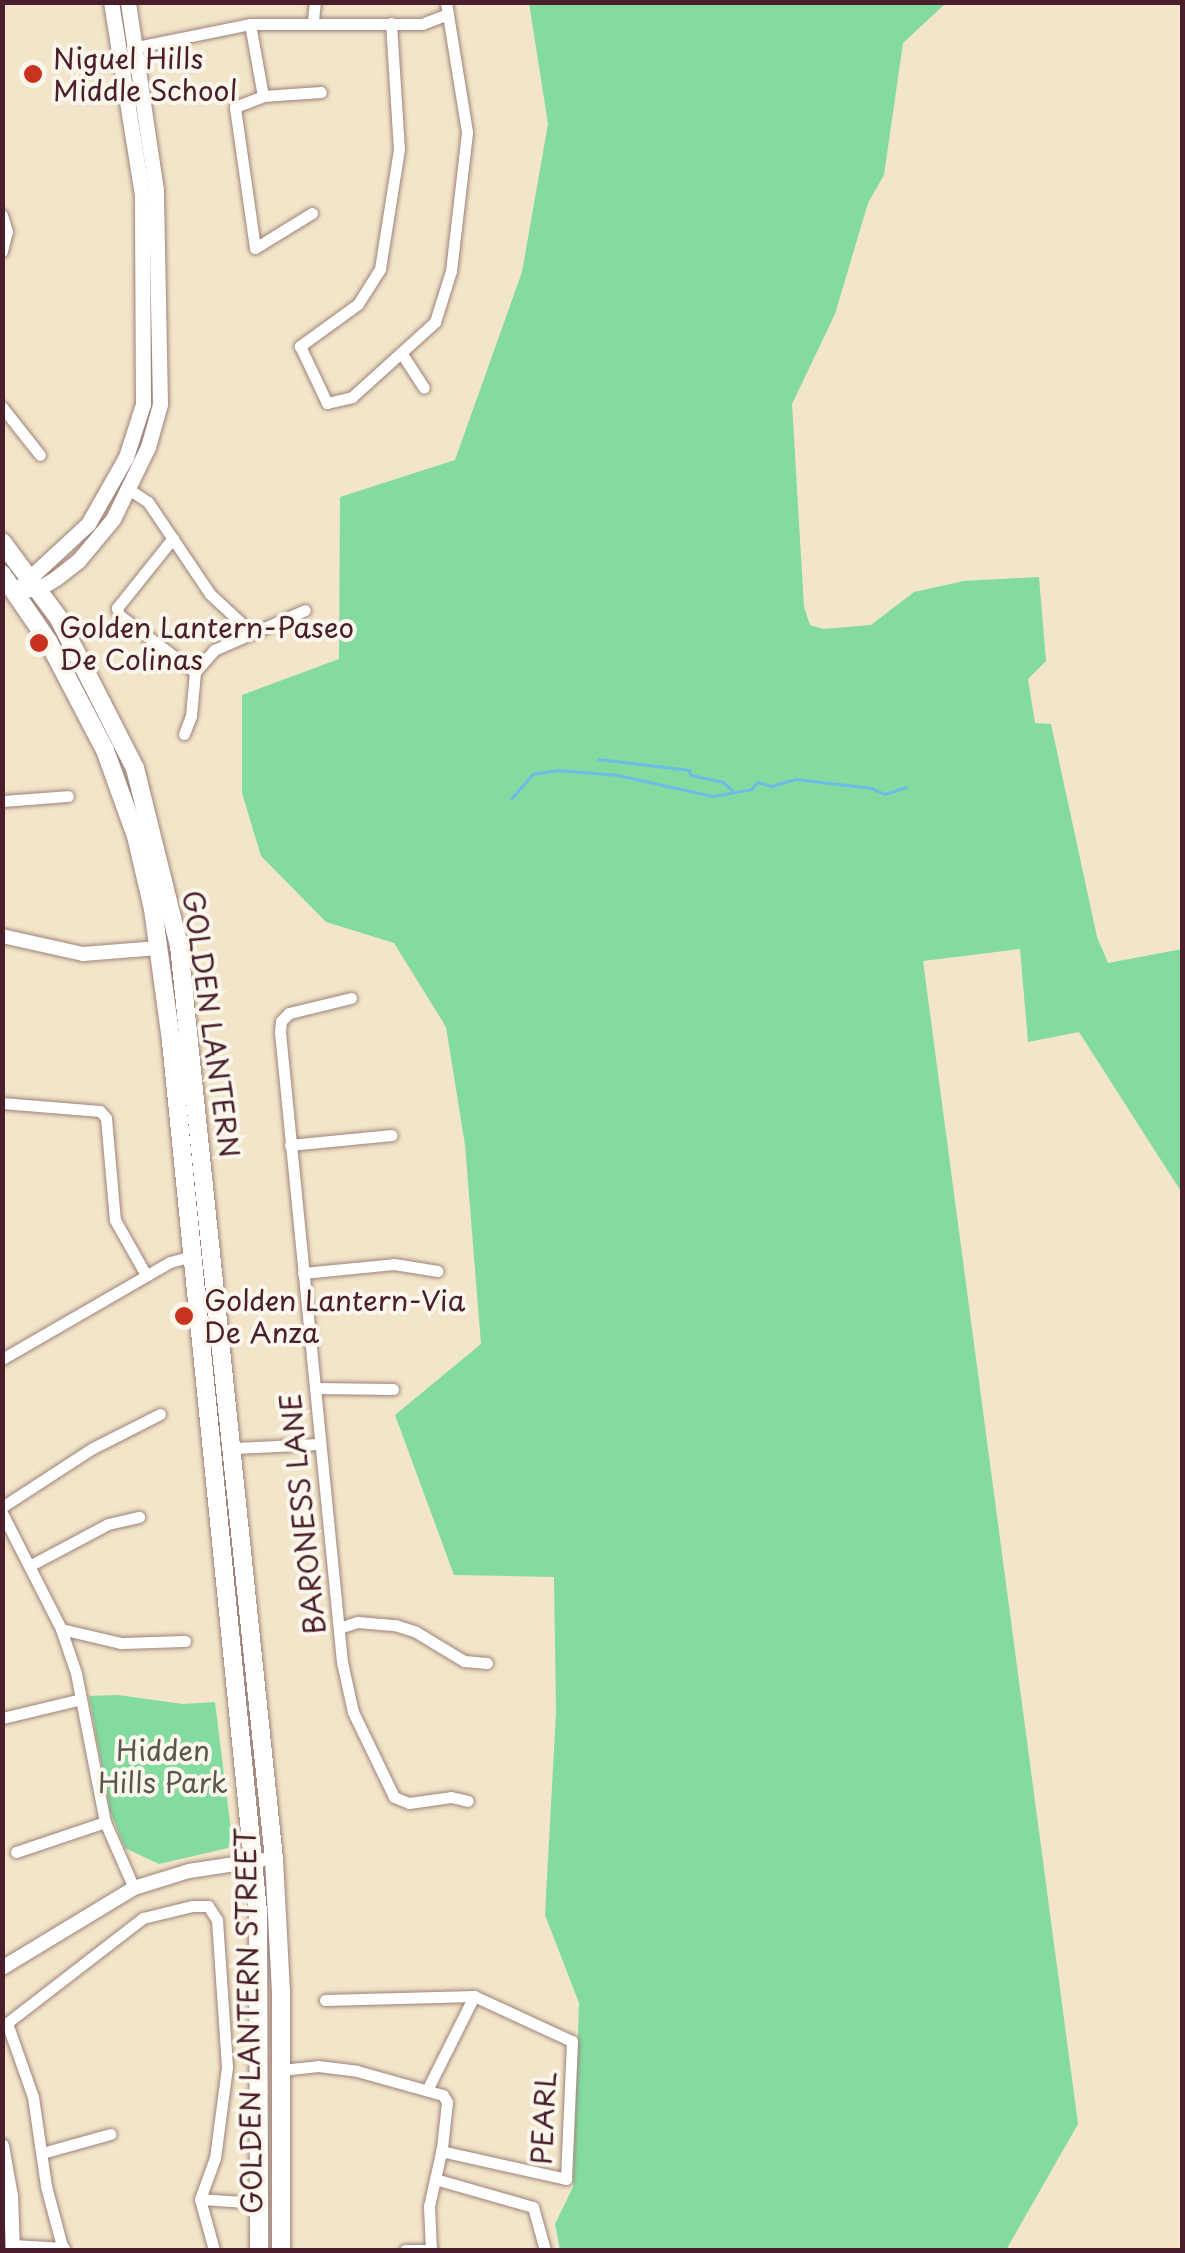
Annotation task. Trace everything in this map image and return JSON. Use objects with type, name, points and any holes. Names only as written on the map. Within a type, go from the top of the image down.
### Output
[{"type":"main road","points":[[21,589],[88,524],[114,482],[138,423],[145,355],[142,195],[111,2]]},
{"type":"main road","points":[[21,589],[78,561],[113,519],[130,490],[155,424],[161,380],[156,190],[128,2]]},
{"type":"main road","points":[[114,482],[130,490]]},
{"type":"main road","name":"GOLDEN LANTERN","points":[[2,542],[21,589],[105,750],[136,836],[158,948],[193,1256]]},
{"type":"main road","name":"GOLDEN LANTERN","points":[[2,574],[21,589],[119,730],[144,795],[180,946],[213,1253]]},
{"type":"main road","points":[[161,863],[168,930],[158,948],[170,954],[179,1006],[190,1027]]},
{"type":"main road","points":[[209,1226],[200,1232],[193,1256],[215,1272]]},
{"type":"main road","name":"GOLDEN LANTERN STREET","points":[[213,1253],[274,1859],[281,2070],[281,2250]]},
{"type":"main road","name":"GOLDEN LANTERN STREET","points":[[193,1256],[254,1860],[259,1953],[259,2250]]},
{"type":"main road","points":[[211,1429],[222,1436],[224,1444],[235,1448],[226,1472],[216,1482]]},
{"type":"street","points":[[313,20],[315,2]]},
{"type":"street","points":[[120,50],[250,24],[313,20],[422,24],[447,8],[467,132],[451,271],[435,322],[352,398],[328,404],[300,346],[358,304],[380,268],[399,148],[392,23]]},
{"type":"street","points":[[250,24],[264,96]]},
{"type":"street","points":[[312,214],[255,248],[236,107],[264,96],[320,92]]},
{"type":"street","points":[[2,215],[7,232],[2,252]]},
{"type":"street","points":[[402,354],[424,388]]},
{"type":"street","points":[[2,407],[40,455]]},
{"type":"street","points":[[130,490],[148,502],[210,594],[252,632]]},
{"type":"street","points":[[173,538],[119,602],[119,614],[195,672]]},
{"type":"street","points":[[184,734],[191,716],[195,672],[214,650],[306,610]]},
{"type":"street","points":[[2,801],[68,796]]},
{"type":"street","points":[[2,936],[82,954],[158,948]]},
{"type":"street","name":"BARONESS LANE","points":[[352,998],[290,1013],[281,1021],[318,1444],[339,1628],[350,1702],[389,1791],[409,1804],[450,1797],[468,1801]]},
{"type":"street","points":[[2,1103],[91,1108],[106,1118],[115,1220],[146,1275]]},
{"type":"street","points":[[290,1145],[392,1135]]},
{"type":"street","points":[[2,1360],[146,1275],[193,1256]]},
{"type":"street","points":[[303,1273],[394,1264],[437,1270]]},
{"type":"street","points":[[314,1388],[393,1389]]},
{"type":"street","points":[[134,1888],[105,1822],[81,1700],[61,1629],[2,1510],[92,1448],[160,1414]]},
{"type":"street","points":[[235,1448],[318,1444]]},
{"type":"street","points":[[31,1564],[108,1524],[138,1516]]},
{"type":"street","points":[[339,1628],[358,1622],[395,1626],[416,1632],[464,1661],[487,1663]]},
{"type":"street","points":[[61,1629],[121,1643],[186,1641]]},
{"type":"street","points":[[2,1718],[81,1700]]},
{"type":"street","points":[[16,1852],[105,1822]]},
{"type":"street","points":[[2,1968],[134,1888],[189,1871],[274,1859]]},
{"type":"street","points":[[2,2146],[13,2248],[63,2249],[33,2098],[8,2031],[10,2017],[143,1918],[208,1906],[216,1920],[228,2082],[214,2158],[200,2199],[214,2250]]},
{"type":"street","points":[[325,2000],[474,1996],[428,2088]]},
{"type":"street","name":"PEARL","points":[[442,2151],[566,2179],[572,2042],[474,1996]]},
{"type":"street","points":[[281,2070],[318,2066],[357,2071],[438,2091],[447,2102],[442,2151],[428,2206],[432,2250],[404,2250]]},
{"type":"street","points":[[42,2154],[110,2134]]},
{"type":"street","points":[[435,2180],[533,2208],[545,2250]]},
{"type":"street","points":[[200,2199],[259,2204]]},
{"type":"green space","points":[[529,3],[946,3],[903,43],[884,175],[868,203],[835,314],[792,404],[804,607],[810,625],[823,629],[871,625],[914,592],[964,581],[1039,577],[1046,661],[1028,679],[1035,723],[1051,724],[1097,937],[1108,963],[1182,949],[1182,1193],[1079,1032],[1028,1042],[1020,949],[923,961],[1078,2124],[1006,2250],[560,2250],[555,2224],[573,2187],[579,2003],[545,1915],[556,1713],[554,1577],[454,1575],[395,1415],[481,1344],[465,1145],[446,1027],[394,943],[326,922],[261,856],[242,793],[242,695],[339,659],[340,497],[455,460],[522,272],[548,124]]},
{"type":"green space","name":"Hidden Hills Park","points":[[118,1695],[183,1704],[215,1702],[232,1839],[228,1848],[159,1864],[125,1848],[110,1811],[89,1696]]},
{"type":"waterway","points":[[598,759],[689,770],[691,775],[723,782],[732,790]]},
{"type":"waterway","points":[[511,799],[533,774],[558,770],[618,775],[713,796],[751,789],[758,782],[771,786],[796,779],[871,788],[885,794],[906,787]]},
{"type":"place","name":"Niguel Hills Middle School","points":[[33,74]]},
{"type":"place","name":"Golden Lantern-Paseo De Colinas","points":[[39,643]]},
{"type":"place","name":"Golden Lantern-Via De Anza","points":[[184,1316]]}]
